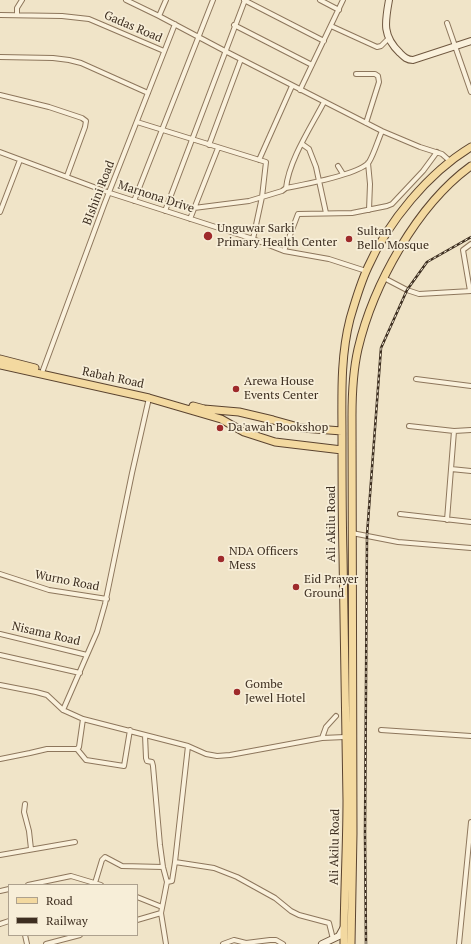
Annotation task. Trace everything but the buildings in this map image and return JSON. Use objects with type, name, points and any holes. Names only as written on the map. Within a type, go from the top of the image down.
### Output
[{"type":"main road","name":"Ali Akilu Road","points":[[351,944],[349,833],[345,737],[342,450],[342,375],[346,340],[354,306],[366,271],[385,235],[402,210],[424,186],[451,162],[471,147]]},
{"type":"main road","name":"Ali Akilu Road","points":[[344,944],[349,833],[352,416],[354,370],[363,329],[380,285],[405,241],[425,212],[452,182],[471,166]]},
{"type":"main road","name":"Rabah Road","points":[[0,359],[43,370],[150,393],[204,409],[239,412],[302,428],[342,431]]},
{"type":"main road","name":"Rabah Road","points":[[0,365],[149,398],[221,419],[244,432],[275,442],[342,450]]},
{"type":"street","points":[[17,15],[17,8],[22,0]]},
{"type":"street","points":[[126,0],[382,131],[420,147],[442,154],[451,162]]},
{"type":"street","points":[[159,16],[166,0]]},
{"type":"street","points":[[134,200],[213,0]]},
{"type":"street","points":[[165,211],[234,25],[245,0],[324,41]]},
{"type":"street","points":[[320,0],[339,10]]},
{"type":"street","points":[[300,90],[343,0]]},
{"type":"street","points":[[389,0],[385,27],[388,39],[396,49],[409,60],[471,41]]},
{"type":"street","name":"Gadas Road","points":[[0,15],[67,16],[89,19],[164,51]]},
{"type":"street","points":[[447,23],[471,92]]},
{"type":"street","name":"BIshini Road","points":[[43,370],[175,24]]},
{"type":"street","points":[[234,25],[312,65]]},
{"type":"street","points":[[331,26],[377,47],[381,46],[388,39]]},
{"type":"street","points":[[0,57],[53,58],[69,60],[81,63],[148,93]]},
{"type":"street","points":[[209,145],[241,59]]},
{"type":"street","points":[[356,74],[375,74],[378,76],[379,82],[366,122]]},
{"type":"street","points":[[260,160],[292,86]]},
{"type":"street","points":[[0,95],[49,107],[82,118],[86,121],[67,176]]},
{"type":"street","points":[[286,188],[291,169],[302,144],[324,102]]},
{"type":"street","points":[[137,122],[266,162],[262,197],[253,239]]},
{"type":"street","points":[[369,210],[370,184],[368,163],[382,131]]},
{"type":"street","points":[[302,144],[309,149],[311,154],[326,213]]},
{"type":"street","points":[[190,219],[218,148]]},
{"type":"street","name":"Marnona Drive","points":[[0,152],[165,211],[284,250],[329,259],[366,271]]},
{"type":"street","points":[[284,250],[298,214],[352,213],[392,204],[423,171],[437,152]]},
{"type":"street","points":[[0,212],[20,160]]},
{"type":"street","points":[[194,208],[249,201],[282,191],[286,188],[319,181],[342,174],[368,163]]},
{"type":"street","points":[[338,166],[342,174]]},
{"type":"street","points":[[384,278],[407,290],[419,294],[470,291],[463,250],[471,244]]},
{"type":"street","points":[[416,379],[471,386]]},
{"type":"street","points":[[62,710],[80,673],[97,632],[107,599],[132,473],[149,398]]},
{"type":"street","points":[[409,426],[454,431],[471,430]]},
{"type":"street","points":[[447,520],[454,431]]},
{"type":"street","points":[[452,469],[471,471]]},
{"type":"street","points":[[400,514],[471,522]]},
{"type":"street","points":[[352,533],[398,542],[471,548]]},
{"type":"street","name":"Wurno Road","points":[[0,574],[49,590],[107,599]]},
{"type":"street","name":"Nisama Road","points":[[0,634],[87,655]]},
{"type":"street","points":[[0,655],[80,673]]},
{"type":"street","points":[[0,685],[47,695],[62,710],[83,719],[145,734],[188,746],[206,754],[216,756],[230,755],[322,738],[345,737]]},
{"type":"street","points":[[322,738],[326,727],[336,716]]},
{"type":"street","points":[[77,749],[79,747],[83,719]]},
{"type":"street","points":[[77,749],[86,760],[124,766],[130,730]]},
{"type":"street","points":[[381,730],[471,736]]},
{"type":"street","points":[[145,734],[146,758],[147,761],[152,762],[153,766],[163,867],[167,882],[161,913],[166,944]]},
{"type":"street","points":[[167,882],[172,881],[173,878],[188,746]]},
{"type":"street","points":[[0,759],[30,754],[47,749],[77,749]]},
{"type":"street","points":[[24,804],[24,812],[29,831],[31,849]]},
{"type":"street","points":[[459,944],[471,822]]},
{"type":"street","points":[[0,855],[75,842]]},
{"type":"street","points":[[95,883],[102,860],[105,858],[122,866],[163,867]]},
{"type":"street","points":[[175,862],[214,868],[237,877],[275,898],[299,915],[329,923],[334,939]]},
{"type":"street","points":[[33,884],[72,876],[98,884]]},
{"type":"street","points":[[138,897],[162,907]]},
{"type":"street","points":[[138,920],[161,913]]},
{"type":"street","points":[[322,944],[339,936],[344,925]]},
{"type":"street","points":[[46,944],[76,936]]},
{"type":"street","points":[[223,944],[234,940],[246,943],[276,940],[283,944]]},
{"type":"railway","points":[[366,944],[365,833],[367,535],[381,348],[407,290],[427,262],[471,237]]},
{"type":"place","name":"Unguwar Sarki Primary Health Center","points":[[208,236]]},
{"type":"place","name":"Sultan Bello Mosque","points":[[349,239]]},
{"type":"place","name":"Arewa House Events Center","points":[[236,389]]},
{"type":"place","name":"Da'awah Bookshop","points":[[220,428]]},
{"type":"place","name":"NDA Officers Mess","points":[[221,559]]},
{"type":"place","name":"Eid Prayer Ground","points":[[296,587]]},
{"type":"place","name":"Gombe Jewel Hotel","points":[[237,692]]}]
